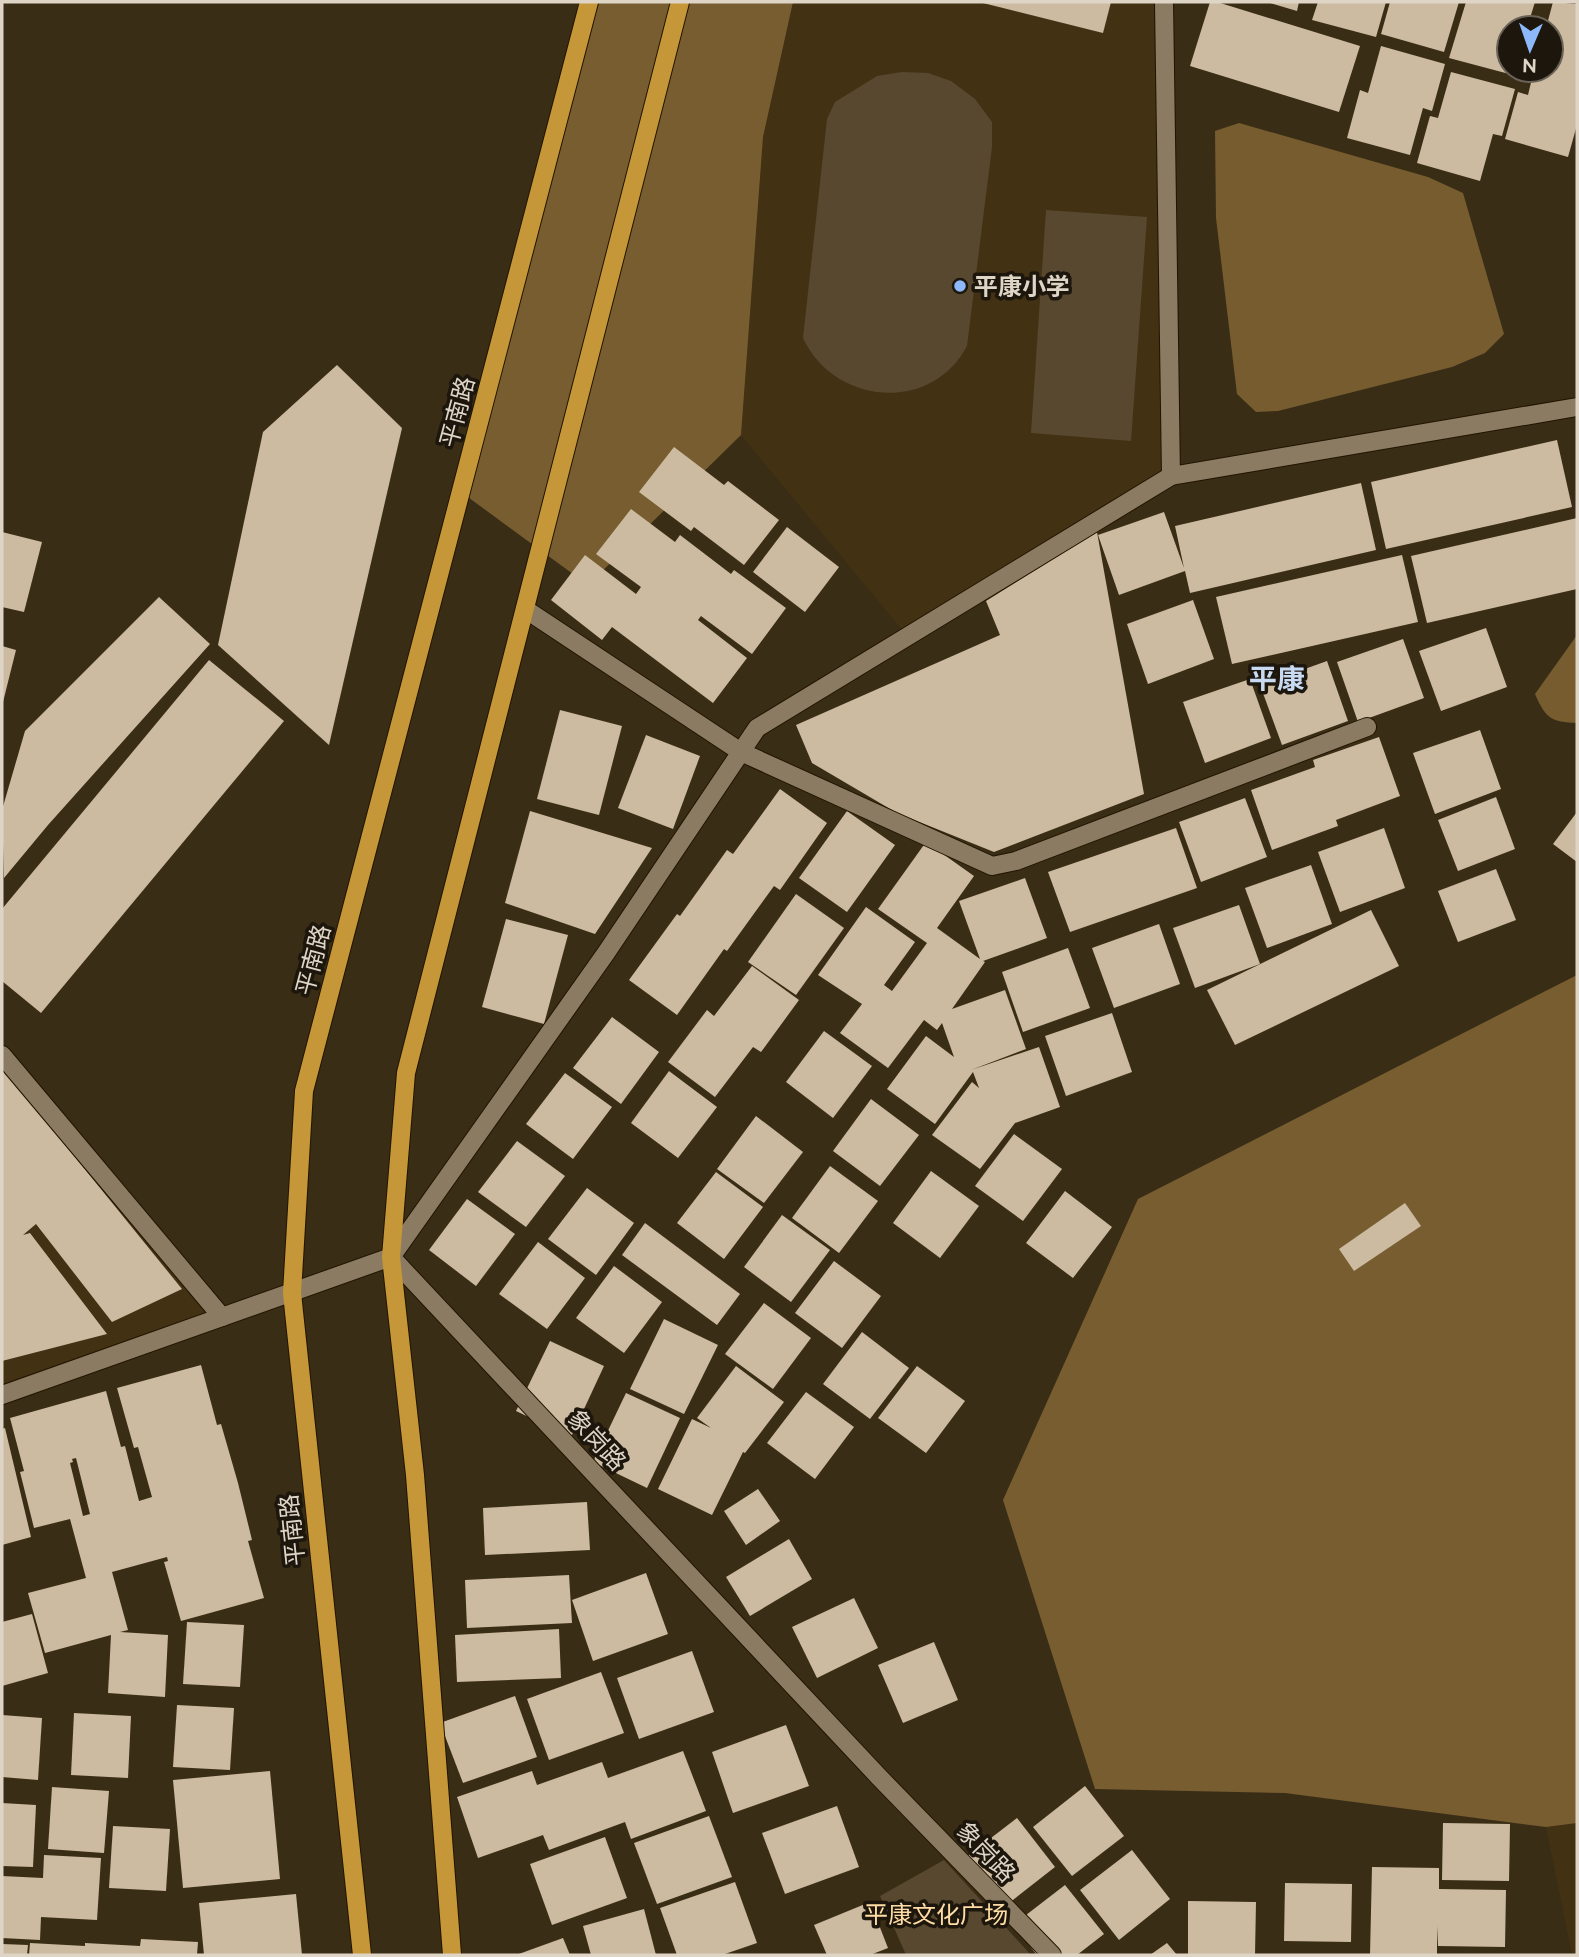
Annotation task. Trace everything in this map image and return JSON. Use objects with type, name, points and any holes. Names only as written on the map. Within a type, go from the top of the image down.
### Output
[{"type":"main road","name":"平南路","points":[[362,1955],[292,1293],[304,1091],[589,2]]},
{"type":"main road","points":[[452,1955],[415,1475],[391,1257],[406,1073],[680,2]]},
{"type":"street","points":[[1164,2],[1171,477]]},
{"type":"street","points":[[2,1395],[391,1257],[606,953],[757,729],[1171,477],[1577,407]]},
{"type":"street","points":[[524,609],[741,752],[992,866],[1016,861],[1367,727]]},
{"type":"street","points":[[2,1055],[222,1317]]},
{"type":"street","name":"象岗路","points":[[391,1257],[879,1777],[1052,1955]]},
{"type":"shaded area","points":[[589,2],[793,2],[763,137],[741,435],[588,585],[461,492]]},
{"type":"shaded area","name":"平康小学","points":[[793,2],[1164,2],[1171,476],[908,637],[741,435],[763,137]]},
{"type":"shaded area","points":[[1239,123],[1428,177],[1463,193],[1504,334],[1485,353],[1452,367],[1278,411],[1256,412],[1237,394],[1216,218],[1215,131]]},
{"type":"shaded area","points":[[1577,635],[1577,723],[1561,722],[1546,714],[1535,694]]},
{"type":"shaded area","points":[[1577,975],[1577,1823],[1546,1827],[1285,1793],[1095,1789],[1003,1500],[1138,1199]]},
{"type":"shaded area","points":[[2,1055],[222,1317],[2,1395]]},
{"type":"shaded area","points":[[1577,1823],[1577,1955],[1572,1955],[1546,1827]]},
{"type":"green space","points":[[902,72],[928,73],[951,81],[975,99],[992,122],[992,147],[967,346],[951,368],[931,383],[907,391],[883,393],[859,388],[837,377],[817,360],[803,338],[827,119],[835,102],[877,76]]},
{"type":"green space","points":[[1046,210],[1147,217],[1131,441],[1031,433]]},
{"type":"green space","name":"平康文化广场","points":[[944,1860],[1031,1955],[906,1955],[880,1896]]},
{"type":"building","points":[[979,2],[1111,2],[1103,33]]},
{"type":"building","points":[[1210,2],[1360,46],[1339,112],[1190,66]]},
{"type":"building","points":[[1267,2],[1299,2],[1297,11]]},
{"type":"building","points":[[1318,2],[1386,2],[1376,37],[1312,20]]},
{"type":"building","points":[[1390,2],[1459,2],[1444,52],[1381,34]]},
{"type":"building","points":[[1466,2],[1535,2],[1531,14],[1495,14],[1495,70],[1449,58]]},
{"type":"building","points":[[1553,2],[1577,4],[1577,125],[1568,157],[1505,139],[1518,92],[1528,95],[1531,84],[1565,84],[1565,14],[1550,14]]},
{"type":"building","points":[[1381,46],[1445,64],[1432,111],[1423,108],[1410,155],[1347,138],[1360,90],[1368,93]]},
{"type":"building","points":[[1451,72],[1515,89],[1502,136],[1493,134],[1480,181],[1417,163],[1430,116],[1438,118]]},
{"type":"building","points":[[337,365],[402,428],[329,745],[218,645],[263,432]]},
{"type":"building","points":[[1557,440],[1572,507],[1386,549],[1371,482]]},
{"type":"building","points":[[674,447],[724,485],[728,481],[779,520],[744,565],[694,527],[691,531],[639,492]]},
{"type":"building","points":[[1361,483],[1376,550],[1190,593],[1185,571],[1119,595],[1098,535],[1164,512],[1184,568],[1175,526]]},
{"type":"building","points":[[631,509],[675,542],[680,535],[731,574],[734,570],[786,608],[752,654],[701,616],[698,620],[747,658],[713,703],[612,627],[602,640],[551,600],[585,555],[636,594],[641,587],[596,554]]},
{"type":"building","points":[[1577,518],[1577,589],[1427,623],[1411,556]]},
{"type":"building","points":[[787,527],[839,567],[805,612],[753,572]]},
{"type":"building","points":[[2,532],[42,542],[24,612],[2,607]]},
{"type":"building","points":[[1097,532],[1144,794],[994,852],[897,813],[812,763],[796,725],[1000,635],[986,601]]},
{"type":"building","points":[[1402,555],[1418,622],[1232,664],[1216,597]]},
{"type":"building","points":[[159,597],[210,644],[4,878],[2,810],[25,731]]},
{"type":"building","points":[[1193,600],[1214,659],[1148,684],[1127,624]]},
{"type":"building","points":[[1486,628],[1507,687],[1441,711],[1419,651]]},
{"type":"building","points":[[1403,639],[1424,698],[1358,722],[1337,662]]},
{"type":"building","points":[[2,646],[16,650],[3,702],[2,702]]},
{"type":"building","points":[[209,660],[284,721],[41,1013],[2,981],[2,909]]},
{"type":"building","points":[[1327,661],[1348,721],[1282,745],[1260,685]]},
{"type":"building","points":[[1250,679],[1271,738],[1205,763],[1183,702]]},
{"type":"building","points":[[560,710],[622,726],[599,815],[537,799]]},
{"type":"building","points":[[1480,730],[1501,789],[1435,814],[1413,753]]},
{"type":"building","points":[[646,735],[700,756],[673,829],[618,808]]},
{"type":"building","points":[[1379,737],[1400,796],[1336,820],[1338,826],[1272,850],[1251,790],[1315,767],[1313,760]]},
{"type":"building","points":[[780,789],[827,823],[780,890],[774,886],[727,951],[724,949],[677,1015],[629,980],[677,914],[680,916],[727,850],[733,854]]},
{"type":"building","points":[[1496,797],[1515,849],[1458,871],[1438,820]]},
{"type":"building","points":[[1245,798],[1267,857],[1201,882],[1179,822]]},
{"type":"building","points":[[530,811],[652,848],[595,934],[505,903]]},
{"type":"building","points":[[847,811],[895,845],[847,912],[799,878]]},
{"type":"building","points":[[1577,812],[1577,862],[1553,844]]},
{"type":"building","points":[[1176,828],[1197,888],[1070,932],[1048,872]]},
{"type":"building","points":[[1384,828],[1405,888],[1340,912],[1318,852]]},
{"type":"building","points":[[926,842],[974,876],[937,928],[980,959],[959,901],[1025,878],[1047,938],[983,961],[985,962],[952,1009],[1005,990],[1026,1049],[971,1070],[1039,1047],[1060,1107],[1015,1123],[980,1169],[932,1135],[972,1082],[979,1088],[973,1072],[935,1124],[887,1089],[926,1036],[954,1057],[942,1023],[937,1030],[924,1020],[888,1068],[840,1033],[862,1004],[818,975],[866,907],[915,942],[884,985],[892,991],[927,943],[878,909]]},
{"type":"building","points":[[1311,865],[1332,924],[1267,948],[1245,888]]},
{"type":"building","points":[[1496,869],[1516,920],[1458,942],[1438,891]]},
{"type":"building","points":[[796,894],[844,928],[796,995],[748,962]]},
{"type":"building","points":[[1239,905],[1260,964],[1195,988],[1173,928]]},
{"type":"building","points":[[1371,910],[1399,966],[1235,1045],[1207,990]]},
{"type":"building","points":[[506,919],[568,935],[544,1024],[482,1007]]},
{"type":"building","points":[[1159,924],[1180,984],[1114,1008],[1092,948]]},
{"type":"building","points":[[1068,948],[1090,1008],[1023,1032],[1002,972]]},
{"type":"building","points":[[752,966],[799,1000],[761,1052],[753,1047],[715,1097],[668,1062],[707,1010],[714,1016]]},
{"type":"building","points":[[1112,1013],[1132,1072],[1066,1096],[1045,1036]]},
{"type":"building","points":[[612,1017],[659,1052],[621,1104],[573,1068]]},
{"type":"building","points":[[824,1031],[872,1066],[833,1118],[786,1082]]},
{"type":"building","points":[[2,1067],[182,1289],[112,1322],[36,1224],[23,1235],[30,1233],[107,1334],[2,1361]]},
{"type":"building","points":[[669,1071],[717,1107],[678,1158],[631,1123]]},
{"type":"building","points":[[565,1073],[612,1107],[573,1159],[526,1124]]},
{"type":"building","points":[[871,1099],[919,1135],[880,1186],[833,1151]]},
{"type":"building","points":[[756,1116],[803,1152],[764,1203],[717,1169]]},
{"type":"building","points":[[1014,1134],[1062,1169],[1023,1221],[975,1186]]},
{"type":"building","points":[[517,1141],[565,1176],[526,1227],[478,1192]]},
{"type":"building","points":[[830,1166],[878,1201],[839,1253],[792,1218]]},
{"type":"building","points":[[931,1171],[979,1206],[940,1258],[893,1223]]},
{"type":"building","points":[[716,1172],[763,1207],[724,1259],[677,1223]]},
{"type":"building","points":[[587,1188],[634,1223],[596,1275],[548,1239]]},
{"type":"building","points":[[1065,1191],[1112,1227],[1073,1278],[1026,1243]]},
{"type":"building","points":[[467,1199],[515,1234],[476,1286],[429,1250]]},
{"type":"building","points":[[1405,1203],[1421,1226],[1354,1271],[1339,1249]]},
{"type":"building","points":[[782,1215],[830,1250],[791,1302],[744,1267]]},
{"type":"building","points":[[645,1223],[740,1294],[717,1325],[622,1255]]},
{"type":"building","points":[[538,1242],[585,1278],[547,1329],[499,1294]]},
{"type":"building","points":[[834,1261],[881,1296],[842,1348],[795,1313]]},
{"type":"building","points":[[614,1266],[662,1302],[624,1353],[576,1318]]},
{"type":"building","points":[[764,1303],[811,1338],[773,1389],[725,1354]]},
{"type":"building","points":[[664,1319],[718,1345],[684,1414],[630,1389]]},
{"type":"building","points":[[862,1332],[909,1368],[870,1419],[823,1384]]},
{"type":"building","points":[[550,1341],[604,1366],[571,1437],[516,1411]]},
{"type":"building","points":[[201,1365],[217,1425],[221,1424],[238,1483],[252,1540],[248,1541],[264,1598],[181,1621],[164,1562],[168,1561],[167,1557],[112,1572],[128,1630],[120,1632],[168,1635],[165,1697],[108,1693],[111,1635],[45,1653],[28,1593],[86,1578],[70,1519],[34,1528],[20,1472],[24,1471],[10,1418],[106,1391],[121,1447],[125,1446],[139,1501],[152,1497],[138,1447],[134,1448],[117,1388]],"holes":[[[76,1458],[90,1514],[83,1516],[70,1463],[73,1462],[72,1459]]]},
{"type":"building","points":[[736,1366],[784,1402],[745,1453],[743,1452],[712,1515],[658,1489],[692,1419],[711,1428],[697,1418]]},
{"type":"building","points":[[917,1366],[965,1401],[926,1453],[878,1418]]},
{"type":"building","points":[[806,1392],[854,1427],[815,1479],[767,1443]]},
{"type":"building","points":[[626,1393],[680,1418],[647,1488],[593,1462]]},
{"type":"building","points":[[5,1428],[31,1537],[2,1545],[2,1429]]},
{"type":"building","points":[[758,1489],[780,1521],[746,1545],[724,1511]]},
{"type":"building","points":[[587,1502],[590,1550],[485,1555],[483,1508]]},
{"type":"building","points":[[789,1539],[812,1579],[750,1616],[726,1577]]},
{"type":"building","points":[[646,1573],[668,1634],[593,1661],[572,1600]]},
{"type":"building","points":[[569,1575],[572,1623],[467,1628],[465,1580]]},
{"type":"building","points":[[854,1598],[878,1648],[817,1678],[792,1627]]},
{"type":"building","points":[[32,1614],[48,1673],[2,1686],[2,1622]]},
{"type":"building","points":[[187,1622],[244,1625],[240,1687],[183,1684]]},
{"type":"building","points":[[559,1629],[561,1678],[457,1682],[455,1635]]},
{"type":"building","points":[[934,1642],[958,1700],[903,1723],[878,1665]]},
{"type":"building","points":[[692,1651],[714,1712],[639,1739],[617,1678]]},
{"type":"building","points":[[601,1672],[624,1733],[549,1760],[527,1699]]},
{"type":"building","points":[[515,1696],[537,1757],[463,1783],[440,1723]]},
{"type":"building","points":[[177,1705],[234,1708],[230,1770],[173,1767]]},
{"type":"building","points":[[74,1713],[131,1716],[128,1778],[71,1775]]},
{"type":"building","points":[[2,1715],[42,1718],[38,1780],[2,1777]]},
{"type":"building","points":[[786,1725],[809,1786],[733,1813],[712,1752]]},
{"type":"building","points":[[683,1751],[706,1811],[631,1839],[625,1822],[549,1850],[543,1835],[478,1858],[457,1797],[532,1771],[537,1785],[602,1762],[608,1778]]},
{"type":"building","points":[[270,1771],[280,1879],[183,1888],[173,1780]]},
{"type":"building","points":[[1085,1786],[1124,1836],[1072,1876],[1033,1827]]},
{"type":"building","points":[[52,1787],[109,1791],[104,1853],[48,1849]]},
{"type":"building","points":[[2,1803],[36,1805],[33,1867],[2,1866]]},
{"type":"building","points":[[837,1806],[859,1867],[785,1894],[762,1833]]},
{"type":"building","points":[[709,1816],[732,1877],[657,1904],[634,1843]]},
{"type":"building","points":[[1017,1818],[1055,1867],[1004,1907],[965,1858]]},
{"type":"building","points":[[1443,1823],[1510,1824],[1509,1881],[1442,1880]]},
{"type":"building","points":[[113,1826],[170,1829],[166,1891],[109,1888]]},
{"type":"building","points":[[605,1837],[627,1898],[552,1925],[530,1864]]},
{"type":"building","points":[[1132,1850],[1170,1899],[1119,1940],[1080,1890]]},
{"type":"building","points":[[44,1855],[101,1858],[97,1920],[41,1917],[40,1940],[2,1938],[2,1876],[43,1878]]},
{"type":"building","points":[[1372,1867],[1439,1868],[1439,1889],[1506,1890],[1505,1947],[1438,1946],[1437,1926],[1437,1955],[1370,1955]]},
{"type":"building","points":[[735,1882],[757,1943],[722,1955],[677,1955],[660,1908]]},
{"type":"building","points":[[1285,1883],[1352,1884],[1351,1942],[1284,1941]]},
{"type":"building","points":[[1065,1885],[1104,1934],[1077,1955],[1037,1955],[1013,1925]]},
{"type":"building","points":[[296,1894],[302,1955],[204,1955],[199,1903]]},
{"type":"building","points":[[1188,1901],[1256,1902],[1255,1955],[1188,1955]]},
{"type":"building","points":[[870,1902],[888,1948],[870,1955],[827,1955],[814,1925]]},
{"type":"building","points":[[644,1909],[656,1955],[591,1955],[583,1926]]},
{"type":"building","points":[[563,1938],[570,1955],[516,1955]]},
{"type":"building","points":[[141,1939],[198,1942],[197,1955],[29,1955],[30,1943],[140,1946]]},
{"type":"building","points":[[1167,1943],[1177,1955],[1150,1955]]},
{"type":"building","points":[[2,1944],[28,1945],[27,1955],[2,1955]]},
{"type":"place","name":"平康小学","points":[[960,286]]},
{"type":"district","name":"平康","points":[[1277,679]]}]
